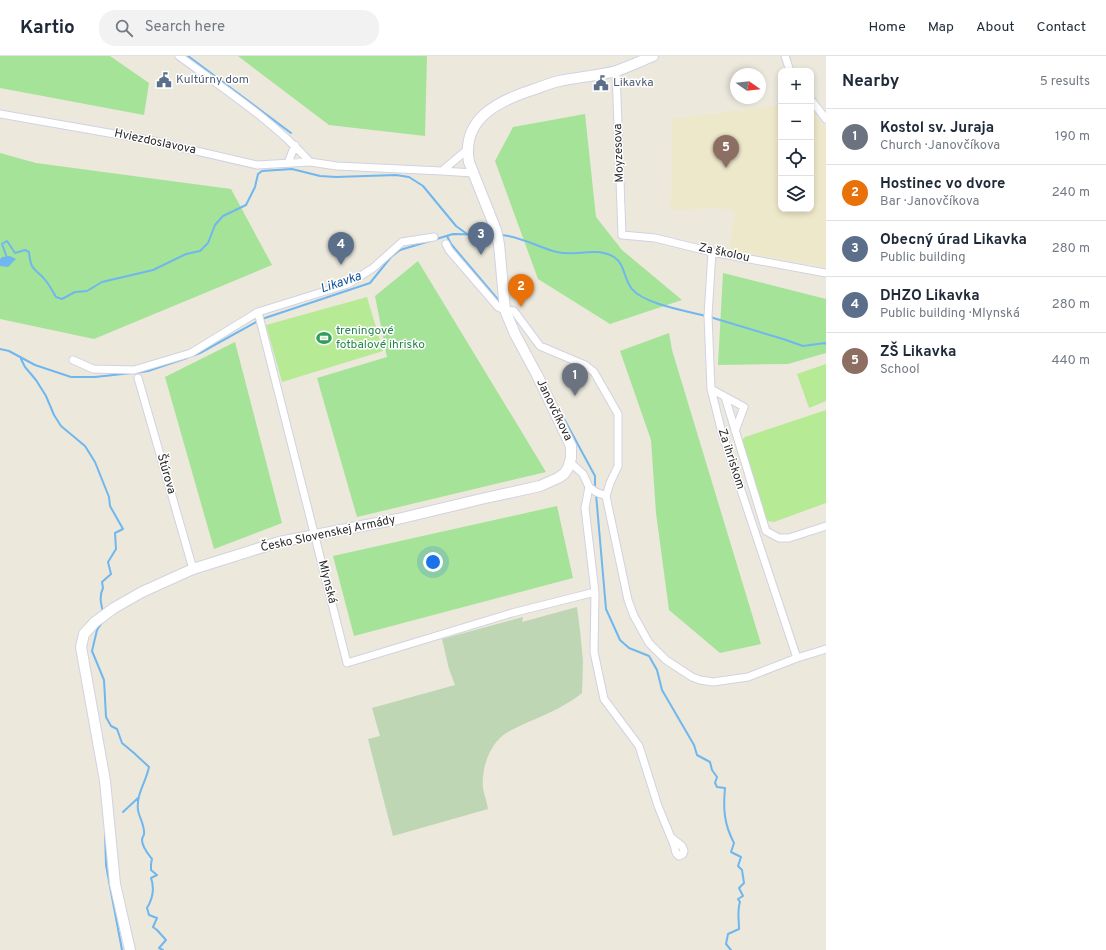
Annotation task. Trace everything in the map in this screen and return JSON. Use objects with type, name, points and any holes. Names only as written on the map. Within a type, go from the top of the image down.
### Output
[{"type":"street","points":[[179,56],[278,129],[310,162]]},
{"type":"street","points":[[442,171],[468,149],[470,136],[479,119],[486,111],[501,102],[558,81],[616,71],[653,56]]},
{"type":"street","points":[[785,56],[789,68]]},
{"type":"street","name":"Moyzesova","points":[[616,71],[622,235]]},
{"type":"street","points":[[814,104],[826,119]]},
{"type":"street","name":"Hviezdoslavova","points":[[0,114],[149,140],[257,165],[310,162],[337,166],[473,173]]},
{"type":"street","points":[[288,163],[295,145]]},
{"type":"street","name":"Janovčíkova","points":[[468,149],[469,162],[496,230],[499,243],[505,310],[515,334],[537,375],[571,446],[572,451],[570,462]]},
{"type":"street","name":"Za školou","points":[[622,235],[655,238],[712,252],[826,273]]},
{"type":"street","points":[[73,360],[93,369],[134,370],[191,353],[258,314],[348,284],[373,268],[402,242],[434,237]]},
{"type":"street","points":[[446,244],[449,250],[498,307],[505,310],[514,311],[540,346],[585,365],[594,372],[618,414],[618,466],[606,496],[628,600],[634,616],[649,643],[666,660],[692,677],[713,682],[748,677],[797,658],[826,649]]},
{"type":"street","name":"Za ihriskom","points":[[712,252],[708,316],[711,389],[722,433],[797,658]]},
{"type":"street","name":"Mlynská","points":[[258,314],[262,324],[347,663],[512,613],[595,592]]},
{"type":"street","name":"Štúrova","points":[[138,378],[193,570]]},
{"type":"street","points":[[711,389],[744,407],[735,430]]},
{"type":"street","points":[[726,397],[766,531],[779,538],[789,538],[826,526]]},
{"type":"street","points":[[570,462],[583,474],[589,487],[606,496]]},
{"type":"street","name":"Česko Slovenskej Armády","points":[[130,950],[115,884],[105,781],[81,647],[84,634],[95,622],[114,608],[142,592],[193,570],[279,542],[398,519],[540,486],[564,474],[570,462]]},
{"type":"street","points":[[589,487],[585,508],[595,592],[594,652],[604,698],[639,746],[658,806],[672,838]]},
{"type":"shaded area","points":[[778,105],[778,212],[814,212],[814,114],[826,128],[826,267],[729,250],[735,211],[717,208],[671,210],[672,119]]},
{"type":"green space","points":[[0,56],[110,56],[149,83],[144,115],[0,88]]},
{"type":"green space","points":[[238,56],[427,56],[425,136],[329,125]]},
{"type":"green space","points":[[585,114],[596,217],[622,250],[682,300],[610,324],[538,279],[495,161],[513,127]]},
{"type":"green space","points":[[0,153],[36,163],[231,189],[272,265],[94,339],[0,319]]},
{"type":"green space","points":[[418,261],[546,472],[357,517],[317,378],[387,357],[375,296]]},
{"type":"green space","points":[[723,273],[826,299],[826,353],[788,364],[718,365]]},
{"type":"green space","name":"treningové fotbalové ihrisko","points":[[367,297],[383,351],[282,382],[266,325]]},
{"type":"green space","points":[[669,333],[672,350],[761,644],[720,653],[669,610],[656,513],[651,440],[620,351]]},
{"type":"green space","points":[[235,342],[282,523],[214,549],[165,377]]},
{"type":"green space","points":[[826,364],[826,401],[809,408],[797,374]]},
{"type":"green space","points":[[826,410],[826,503],[774,522],[768,521],[764,518],[741,441],[745,437]]},
{"type":"green space","points":[[557,506],[573,578],[354,636],[333,556]]},
{"type":"green space","points":[[577,607],[583,661],[582,693],[559,708],[508,732],[496,742],[485,764],[483,780],[483,788],[488,809],[393,836],[368,739],[380,736],[372,708],[455,685],[449,669],[442,639],[523,617],[522,622]]},
{"type":"water","points":[[10,256],[16,259],[8,267],[0,266],[0,259],[2,257]]},
{"type":"waterway","points":[[188,56],[291,133]]},
{"type":"waterway","points":[[7,258],[2,244],[7,241],[15,253],[25,250],[29,252],[32,267],[46,281],[56,297],[62,299],[75,292],[87,291],[102,282],[153,270],[186,254],[200,251],[208,243],[215,225],[223,216],[246,205],[255,187],[258,174],[262,171],[292,169],[320,176],[336,177],[396,175],[409,177],[423,186],[456,226],[467,234]]},
{"type":"waterway","name":"Likavka","points":[[262,319],[370,283],[391,257],[400,250],[453,234],[493,235]]},
{"type":"waterway","name":"Likavka","points":[[501,235],[523,240],[557,252],[600,252],[607,254],[618,260],[629,285],[638,294],[656,303],[706,316]]},
{"type":"waterway","points":[[447,236],[451,244],[500,302]]},
{"type":"waterway","name":"Likavka","points":[[710,317],[803,346],[826,344]]},
{"type":"waterway","name":"Likavka","points":[[192,356],[258,321]]},
{"type":"waterway","name":"Likavka","points":[[0,349],[9,351],[35,365],[71,377],[95,377],[132,373]]},
{"type":"waterway","name":"Likavka","points":[[136,373],[148,371],[187,358]]},
{"type":"waterway","points":[[21,359],[46,396],[54,415],[61,426],[85,446],[95,462],[109,497],[110,506],[123,529],[115,533],[116,549],[108,562],[111,574],[102,582],[103,588],[101,600],[103,612]]},
{"type":"waterway","points":[[556,404],[595,476],[595,488]]},
{"type":"waterway","points":[[596,494],[606,609],[620,640],[629,648],[649,656],[657,670],[662,690],[694,745],[697,755],[710,762],[712,770],[717,777],[715,783],[717,787],[725,788],[724,803],[726,823],[734,843],[731,852],[741,857],[738,866],[742,870],[744,883],[739,888],[743,896],[738,899],[740,902],[738,912],[739,929],[728,934],[726,944],[731,950]]},
{"type":"waterway","points":[[103,621],[97,630],[92,651],[104,680],[106,717],[111,726],[117,729],[122,743],[149,767],[138,799],[138,810],[144,831],[142,838],[143,845],[152,859],[151,870],[157,875],[151,878],[153,893],[147,908],[149,915],[157,918],[153,927],[166,940],[159,948],[163,950]]},
{"type":"waterway","points":[[123,812],[138,798]]},
{"type":"waterway","points":[[105,831],[106,865],[122,950]]},
{"type":"place","name":"Kultúrny dom","points":[[164,80]]},
{"type":"place","name":"Likavka","points":[[601,83]]},
{"type":"place","name":"ZŠ Likavka","points":[[726,168]]},
{"type":"place","name":"Obecný úrad Likavka","points":[[481,255]]},
{"type":"place","name":"DHZO Likavka","points":[[341,265]]},
{"type":"place","name":"Hostinec vo dvore","points":[[521,307]]},
{"type":"place","name":"treningové fotbalové ihrisko","points":[[324,338]]},
{"type":"place","name":"Kostol sv. Juraja","points":[[575,396]]}]
